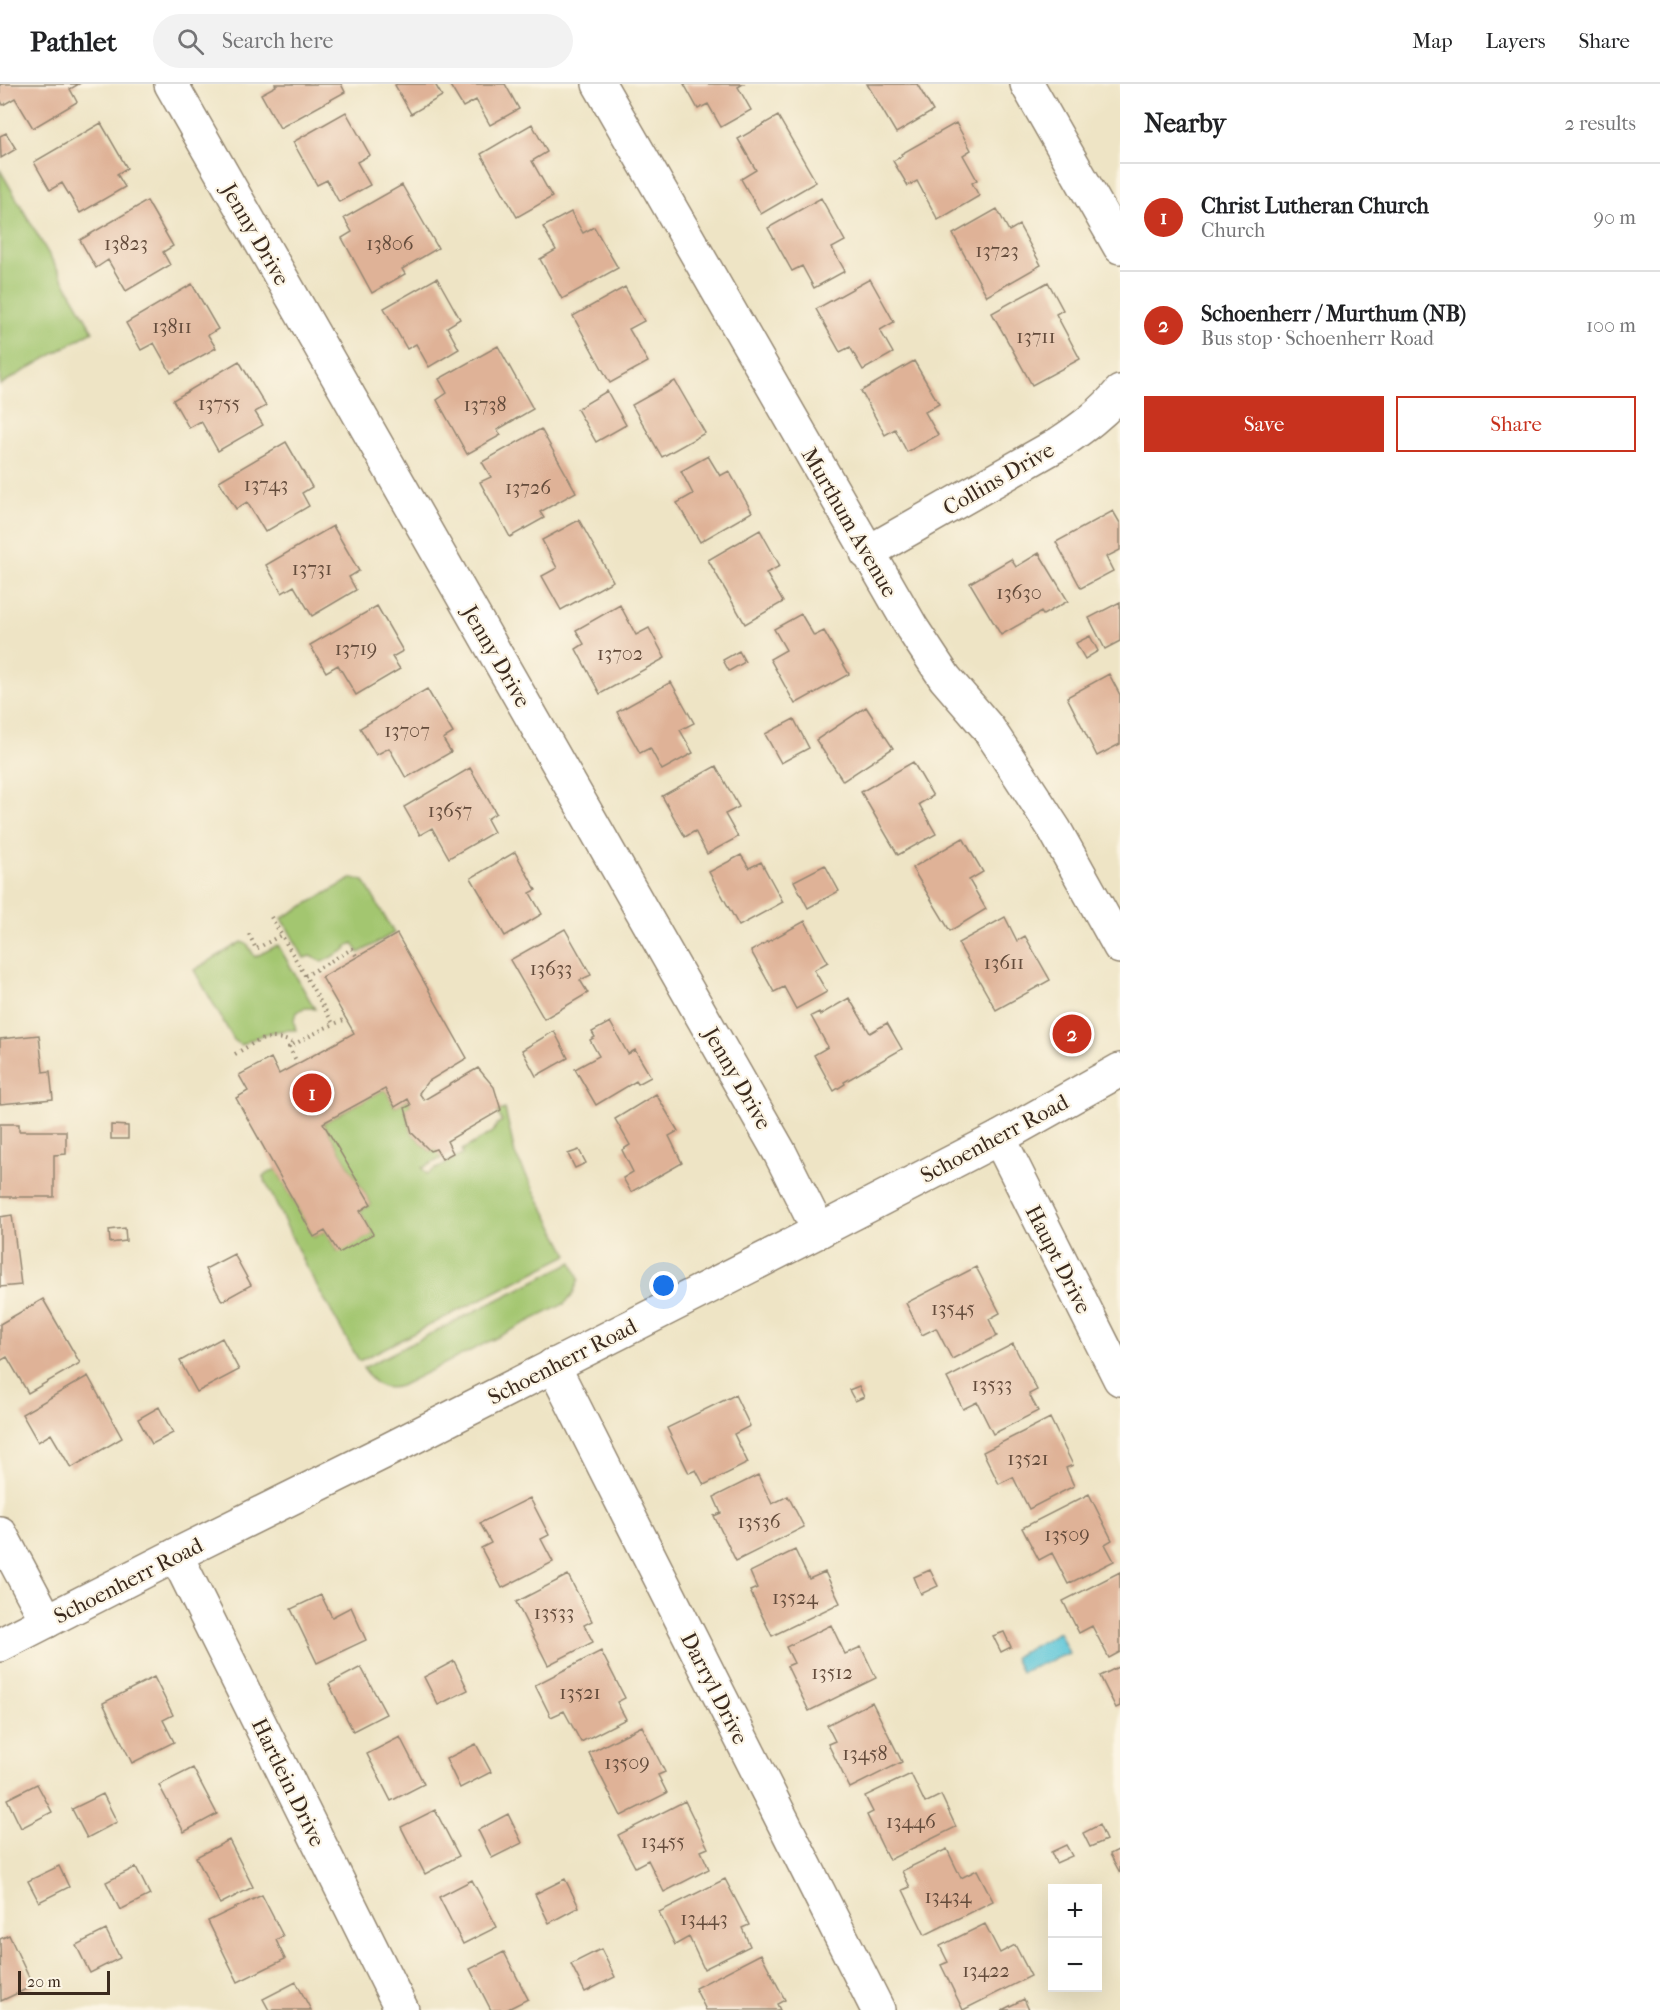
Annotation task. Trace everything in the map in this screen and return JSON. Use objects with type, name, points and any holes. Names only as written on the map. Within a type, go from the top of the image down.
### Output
[{"type":"street","name":"Jenny Drive","points":[[171,84],[780,1153],[819,1231]]},
{"type":"street","name":"Murthum Avenue","points":[[599,84],[912,628],[945,678],[988,728],[1044,812],[1120,947]]},
{"type":"street","points":[[1028,84],[1120,247]]},
{"type":"street","name":"Collins Drive","points":[[867,553],[1060,443],[1087,425],[1109,406],[1120,392]]},
{"type":"street","name":"Schoenherr Road","points":[[0,1645],[819,1231],[999,1138],[1120,1070]]},
{"type":"street","name":"Haupt Drive","points":[[999,1138],[1120,1379]]},
{"type":"street","name":"Darryl Drive","points":[[553,1365],[878,2010]]},
{"type":"street","points":[[0,1533],[47,1621]]},
{"type":"street","name":"Hartlein Drive","points":[[176,1555],[402,2010]]},
{"type":"path","points":[[271,917],[334,1025]]},
{"type":"path","points":[[249,934],[256,949],[281,935]]},
{"type":"path","points":[[305,976],[352,950],[357,957]]},
{"type":"path","points":[[297,1064],[289,1047],[346,1019]]},
{"type":"path","points":[[235,1054],[257,1041],[272,1037],[284,1038],[296,1044]]},
{"type":"green space","points":[[0,170],[93,331],[0,385]]},
{"type":"green space","points":[[353,878],[364,881],[394,933],[359,953],[353,943],[346,947],[347,949],[322,962],[310,956],[304,958],[282,918]]},
{"type":"green space","points":[[241,942],[247,944],[255,957],[278,945],[315,1009],[305,1008],[295,1015],[296,1030],[267,1033],[241,1045],[234,1040],[194,970]]},
{"type":"green space","points":[[385,1089],[395,1107],[408,1099],[411,1105],[405,1109],[412,1133],[430,1151],[436,1149],[442,1158],[422,1168],[427,1174],[463,1154],[462,1150],[493,1132],[497,1124],[502,1121],[497,1112],[505,1109],[515,1154],[568,1255],[359,1361],[303,1261],[263,1176],[276,1169],[314,1237],[325,1231],[338,1252],[373,1234],[360,1211],[371,1204],[323,1123]]},
{"type":"green space","points":[[572,1262],[579,1279],[572,1296],[564,1304],[400,1386],[388,1388],[378,1385],[363,1368]]},
{"type":"water","points":[[1059,1632],[1069,1653],[1021,1672],[1014,1657]]},
{"type":"building","points":[[0,84],[79,84],[70,89],[77,102],[33,128],[15,98],[3,105],[0,99]]},
{"type":"building","points":[[275,84],[341,84],[345,92],[280,128],[261,94],[276,86]]},
{"type":"building","points":[[435,84],[442,96],[411,114],[395,85]]},
{"type":"building","points":[[449,84],[505,84],[519,109],[490,125],[476,100],[463,107]]},
{"type":"building","points":[[684,84],[743,84],[738,87],[751,110],[721,127],[708,104],[698,109]]},
{"type":"building","points":[[867,84],[917,84],[933,111],[896,133]]},
{"type":"building","points":[[346,112],[370,155],[357,162],[370,185],[339,202],[327,180],[317,185],[293,142]]},
{"type":"building","points":[[778,116],[816,182],[761,214],[741,179],[756,170],[738,139]]},
{"type":"building","points":[[101,123],[127,168],[117,174],[125,187],[80,213],[62,183],[50,190],[34,162]]},
{"type":"building","points":[[956,123],[971,150],[963,155],[977,180],[972,183],[979,196],[938,220],[917,181],[908,186],[893,161],[902,156],[901,154]]},
{"type":"building","points":[[532,124],[547,152],[532,161],[552,197],[517,217],[481,154]]},
{"type":"building","points":[[6,133],[16,149],[1,158],[0,136]]},
{"type":"building","points":[[402,185],[438,248],[402,269],[405,274],[372,293],[342,238],[352,232],[344,218]]},
{"type":"building","points":[[821,198],[845,241],[832,248],[845,271],[814,288],[802,266],[792,271],[768,228]]},
{"type":"building","points":[[147,201],[173,246],[163,252],[170,265],[126,291],[108,260],[96,268],[80,240]]},
{"type":"building","points":[[997,209],[1009,231],[1019,225],[1041,265],[987,296],[953,234]]},
{"type":"building","points":[[571,212],[583,233],[594,227],[618,268],[562,299],[540,259],[556,250],[543,227]]},
{"type":"building","points":[[437,278],[460,319],[447,327],[459,349],[429,367],[416,344],[407,349],[384,308]]},
{"type":"building","points":[[870,279],[894,322],[880,330],[893,353],[863,370],[850,347],[840,352],[816,309]]},
{"type":"building","points":[[1048,282],[1063,310],[1056,314],[1080,359],[1032,385],[992,313]]},
{"type":"building","points":[[192,284],[218,329],[208,335],[216,348],[171,373],[154,343],[141,350],[126,323]]},
{"type":"building","points":[[625,287],[644,321],[629,329],[648,362],[610,383],[573,316]]},
{"type":"building","points":[[498,346],[533,409],[497,430],[501,435],[467,454],[437,400],[447,393],[439,379]]},
{"type":"building","points":[[239,361],[266,406],[255,412],[263,425],[218,451],[201,421],[189,428],[173,400]]},
{"type":"building","points":[[914,361],[939,404],[925,412],[938,435],[907,452],[895,429],[885,435],[861,391]]},
{"type":"building","points":[[675,381],[705,433],[662,457],[632,405]]},
{"type":"building","points":[[607,391],[626,425],[596,442],[577,409]]},
{"type":"building","points":[[541,429],[576,492],[540,512],[544,518],[510,537],[480,482],[491,477],[482,462]]},
{"type":"building","points":[[286,442],[312,487],[302,493],[309,506],[265,532],[247,502],[236,509],[219,481]]},
{"type":"building","points":[[708,456],[720,476],[729,471],[752,512],[700,542],[677,503],[693,494],[681,471]]},
{"type":"building","points":[[1113,511],[1120,523],[1120,550],[1106,557],[1113,571],[1081,588],[1056,542]]},
{"type":"building","points":[[579,520],[613,581],[561,610],[542,576],[557,568],[542,540]]},
{"type":"building","points":[[333,526],[359,571],[349,577],[356,590],[312,616],[294,586],[282,593],[266,565]]},
{"type":"building","points":[[760,530],[780,566],[766,573],[783,602],[745,624],[708,560]]},
{"type":"building","points":[[1039,553],[1068,601],[1043,615],[1041,612],[1001,635],[970,583],[1011,559],[1016,567]]},
{"type":"building","points":[[1120,602],[1120,641],[1105,649],[1089,618]]},
{"type":"building","points":[[620,605],[636,635],[649,628],[665,658],[600,694],[576,649],[584,644],[576,630]]},
{"type":"building","points":[[377,606],[403,651],[392,657],[400,669],[356,695],[338,665],[326,672],[310,645]]},
{"type":"building","points":[[801,614],[814,636],[824,631],[849,674],[795,704],[770,659],[786,650],[774,629]]},
{"type":"building","points":[[1090,636],[1098,651],[1085,659],[1076,643]]},
{"type":"building","points":[[739,651],[745,662],[729,671],[723,660]]},
{"type":"building","points":[[1109,674],[1120,695],[1120,744],[1097,756],[1067,697]]},
{"type":"building","points":[[671,682],[694,723],[680,730],[693,753],[662,770],[650,748],[640,753],[617,712]]},
{"type":"building","points":[[427,689],[453,733],[443,739],[451,752],[406,778],[389,748],[376,755],[360,728]]},
{"type":"building","points":[[866,707],[893,748],[843,781],[816,740]]},
{"type":"building","points":[[794,719],[809,748],[781,763],[765,734]]},
{"type":"building","points":[[913,762],[933,796],[919,804],[936,834],[898,855],[861,792]]},
{"type":"building","points":[[716,766],[739,807],[725,814],[738,837],[707,854],[695,831],[685,837],[662,796]]},
{"type":"building","points":[[470,768],[496,813],[487,819],[494,832],[449,858],[432,828],[420,835],[404,807]]},
{"type":"building","points":[[963,838],[983,872],[969,880],[986,909],[950,931],[912,868]]},
{"type":"building","points":[[515,852],[536,890],[530,893],[542,914],[505,936],[471,878]]},
{"type":"building","points":[[741,855],[749,868],[761,862],[783,902],[739,926],[709,872]]},
{"type":"building","points":[[825,865],[839,891],[808,908],[794,881]]},
{"type":"building","points":[[1005,917],[1017,941],[1025,936],[1050,980],[996,1010],[958,943]]},
{"type":"building","points":[[805,921],[828,962],[814,970],[827,992],[796,1009],[784,987],[774,992],[751,951]]},
{"type":"building","points":[[565,929],[591,975],[580,980],[588,993],[544,1019],[510,960]]},
{"type":"building","points":[[397,934],[467,1058],[427,1082],[419,1093],[424,1100],[478,1068],[494,1087],[501,1110],[447,1141],[453,1153],[442,1159],[436,1149],[430,1151],[412,1133],[405,1108],[411,1105],[408,1099],[395,1107],[385,1089],[323,1123],[371,1204],[360,1211],[373,1234],[339,1253],[325,1231],[314,1237],[236,1098],[248,1091],[239,1075],[271,1058],[279,1074],[354,1033],[322,977]]},
{"type":"building","points":[[849,998],[870,1033],[887,1023],[902,1049],[844,1082],[845,1084],[834,1091],[814,1055],[828,1047],[811,1016],[819,1012],[820,1015]]},
{"type":"building","points":[[610,1022],[628,1054],[635,1050],[651,1077],[638,1084],[636,1081],[596,1105],[575,1069],[599,1056],[590,1040],[595,1037],[592,1032]]},
{"type":"building","points":[[554,1031],[568,1058],[536,1076],[522,1050]]},
{"type":"building","points":[[39,1035],[43,1072],[50,1071],[53,1099],[0,1104],[0,1039]]},
{"type":"building","points":[[656,1094],[678,1131],[669,1136],[682,1163],[631,1192],[623,1178],[633,1172],[622,1150],[630,1145],[615,1119]]},
{"type":"building","points":[[0,1124],[19,1124],[19,1131],[66,1131],[66,1154],[54,1155],[54,1197],[0,1197]]},
{"type":"building","points":[[111,1125],[128,1126],[128,1139],[111,1139]]},
{"type":"building","points":[[579,1150],[586,1163],[575,1168],[568,1154]]},
{"type":"building","points":[[12,1215],[21,1285],[0,1287],[0,1217]]},
{"type":"building","points":[[125,1228],[126,1241],[110,1243],[109,1230]]},
{"type":"building","points":[[234,1254],[251,1285],[222,1301],[205,1269]]},
{"type":"building","points":[[976,1267],[1000,1313],[989,1319],[997,1336],[952,1359],[936,1328],[922,1335],[906,1303]]},
{"type":"building","points":[[43,1299],[80,1363],[28,1393],[7,1357],[0,1361],[0,1324]]},
{"type":"building","points":[[222,1338],[239,1370],[197,1392],[180,1361]]},
{"type":"building","points":[[1013,1344],[1037,1390],[1029,1394],[1038,1411],[993,1434],[977,1402],[963,1409],[947,1378]]},
{"type":"building","points":[[88,1376],[122,1438],[71,1468],[51,1434],[38,1442],[22,1414]]},
{"type":"building","points":[[859,1386],[864,1397],[855,1401],[849,1390]]},
{"type":"building","points":[[735,1395],[750,1426],[734,1434],[748,1463],[704,1485],[696,1470],[689,1473],[667,1428]]},
{"type":"building","points":[[159,1407],[173,1433],[152,1444],[138,1419]]},
{"type":"building","points":[[1050,1418],[1073,1465],[1066,1468],[1074,1486],[1029,1509],[1013,1477],[999,1484],[983,1452]]},
{"type":"building","points":[[758,1475],[772,1504],[788,1496],[804,1527],[736,1561],[714,1516],[721,1513],[714,1497]]},
{"type":"building","points":[[1089,1494],[1112,1540],[1105,1544],[1114,1561],[1068,1584],[1052,1553],[1039,1560],[1022,1528]]},
{"type":"building","points":[[530,1498],[549,1535],[541,1539],[553,1562],[502,1588],[481,1548],[491,1543],[480,1523]]},
{"type":"building","points":[[795,1550],[809,1579],[825,1572],[840,1603],[772,1636],[750,1591],[757,1588],[750,1572]]},
{"type":"building","points":[[930,1570],[938,1586],[921,1594],[914,1577]]},
{"type":"building","points":[[1120,1572],[1120,1652],[1109,1658],[1092,1626],[1079,1633],[1063,1601]]},
{"type":"building","points":[[568,1575],[592,1621],[584,1625],[593,1642],[548,1665],[516,1602]]},
{"type":"building","points":[[321,1595],[332,1617],[351,1607],[366,1640],[317,1663],[291,1609]]},
{"type":"building","points":[[831,1625],[845,1654],[861,1647],[876,1678],[809,1711],[787,1666],[794,1663],[786,1647]]},
{"type":"building","points":[[1004,1632],[1011,1647],[1001,1652],[993,1636]]},
{"type":"building","points":[[601,1651],[625,1698],[617,1702],[626,1719],[581,1742],[564,1711],[551,1717],[535,1685]]},
{"type":"building","points":[[454,1661],[468,1690],[438,1705],[424,1677]]},
{"type":"building","points":[[1120,1666],[1120,1706],[1116,1708],[1100,1676]]},
{"type":"building","points":[[361,1667],[386,1714],[353,1731],[329,1684]]},
{"type":"building","points":[[154,1677],[173,1715],[163,1720],[174,1742],[132,1763],[103,1703]]},
{"type":"building","points":[[872,1702],[902,1762],[850,1788],[828,1744],[835,1741],[827,1725]]},
{"type":"building","points":[[642,1726],[665,1772],[658,1775],[667,1793],[621,1816],[589,1753]]},
{"type":"building","points":[[400,1737],[424,1784],[391,1801],[367,1754]]},
{"type":"building","points":[[476,1744],[491,1772],[460,1788],[446,1759]]},
{"type":"building","points":[[193,1768],[217,1814],[184,1832],[159,1785]]},
{"type":"building","points":[[911,1774],[925,1803],[941,1795],[956,1827],[889,1860],[867,1815],[873,1812],[865,1796]]},
{"type":"building","points":[[37,1784],[52,1812],[21,1828],[7,1799]]},
{"type":"building","points":[[103,1794],[117,1822],[87,1838],[72,1809]]},
{"type":"building","points":[[685,1801],[708,1848],[701,1851],[709,1869],[664,1892],[648,1860],[635,1867],[618,1835]]},
{"type":"building","points":[[435,1810],[459,1856],[425,1874],[401,1827]]},
{"type":"building","points":[[508,1814],[522,1843],[492,1858],[478,1830]]},
{"type":"building","points":[[1099,1825],[1106,1840],[1090,1847],[1083,1833]]},
{"type":"building","points":[[229,1840],[253,1887],[220,1904],[196,1857]]},
{"type":"building","points":[[1066,1845],[1072,1856],[1056,1863],[1051,1852]]},
{"type":"building","points":[[947,1849],[961,1878],[977,1870],[993,1901],[925,1935],[903,1890],[910,1887],[902,1871]]},
{"type":"building","points":[[1120,1849],[1120,1873],[1110,1854]]},
{"type":"building","points":[[59,1866],[69,1887],[39,1902],[28,1881]]},
{"type":"building","points":[[136,1867],[150,1895],[120,1910],[106,1882]]},
{"type":"building","points":[[565,1879],[579,1907],[549,1923],[535,1894]]},
{"type":"building","points":[[725,1879],[749,1925],[742,1928],[750,1946],[704,1969],[689,1937],[675,1945],[659,1912]]},
{"type":"building","points":[[472,1880],[497,1927],[463,1944],[439,1897]]},
{"type":"building","points":[[262,1895],[283,1936],[276,1940],[285,1959],[238,1982],[208,1921]]},
{"type":"building","points":[[985,1924],[1000,1953],[1015,1945],[1031,1976],[963,2010],[941,1965],[948,1962],[940,1946]]},
{"type":"building","points":[[106,1930],[120,1958],[90,1973],[76,1945]]},
{"type":"building","points":[[9,1935],[33,1986],[1,2001],[0,1939]]},
{"type":"building","points":[[601,1949],[615,1977],[585,1992],[571,1964]]},
{"type":"building","points":[[504,1952],[528,1999],[506,2010],[491,2010],[470,1969]]},
{"type":"building","points":[[761,1954],[785,2000],[777,2004],[780,2010],[706,2010],[695,1988]]},
{"type":"building","points":[[296,1982],[311,2010],[269,2010],[263,1999]]},
{"type":"building","points":[[1024,1999],[1029,2010],[1002,2010]]},
{"type":"place","name":"Schoenherr / Murthum (NB)","points":[[1072,1034]]},
{"type":"place","name":"Christ Lutheran Church","points":[[312,1093]]}]
